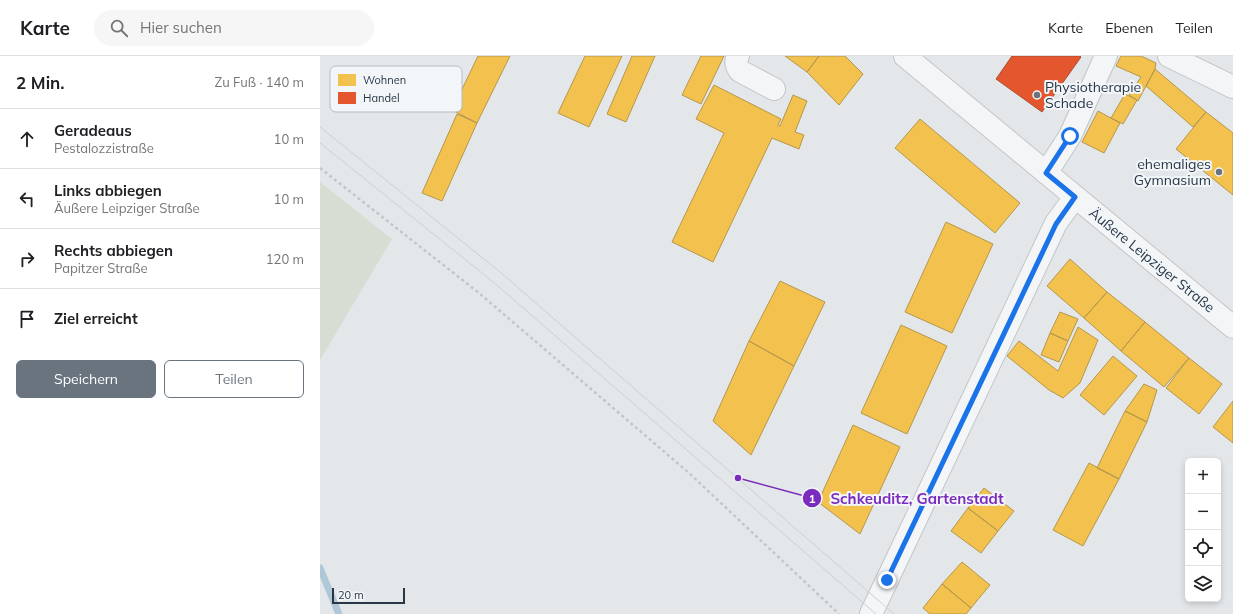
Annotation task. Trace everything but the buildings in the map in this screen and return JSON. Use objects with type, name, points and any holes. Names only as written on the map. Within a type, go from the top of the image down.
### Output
[{"type":"street","points":[[738,56],[736,60],[740,71],[774,89]]},
{"type":"street","name":"Äußere Leipziger Straße","points":[[905,56],[1075,197],[1231,323]]},
{"type":"street","points":[[1046,173],[1070,136],[1106,56]]},
{"type":"street","points":[[1169,56],[1233,87]]},
{"type":"street","points":[[871,614],[1056,224],[1075,197]]},
{"type":"path","points":[[320,168],[479,293],[689,473],[839,614]]},
{"type":"shaded area","points":[[320,182],[392,239],[320,360]]},
{"type":"waterway","points":[[320,568],[339,614]]},
{"type":"tram line","points":[[320,127],[500,272],[894,614]]},
{"type":"tram line","points":[[320,143],[492,281],[876,614]]},
{"type":"place","name":"Physiotherapie Schade","points":[[1037,95]]},
{"type":"place","name":"ehemaliges Gymnasium","points":[[1219,172]]},
{"type":"place","name":"Schkeuditz, Gartenstadt","points":[[738,478]]},
{"type":"route","points":[[887,580],[1056,224],[1075,197],[1046,173],[1070,136]]}]
